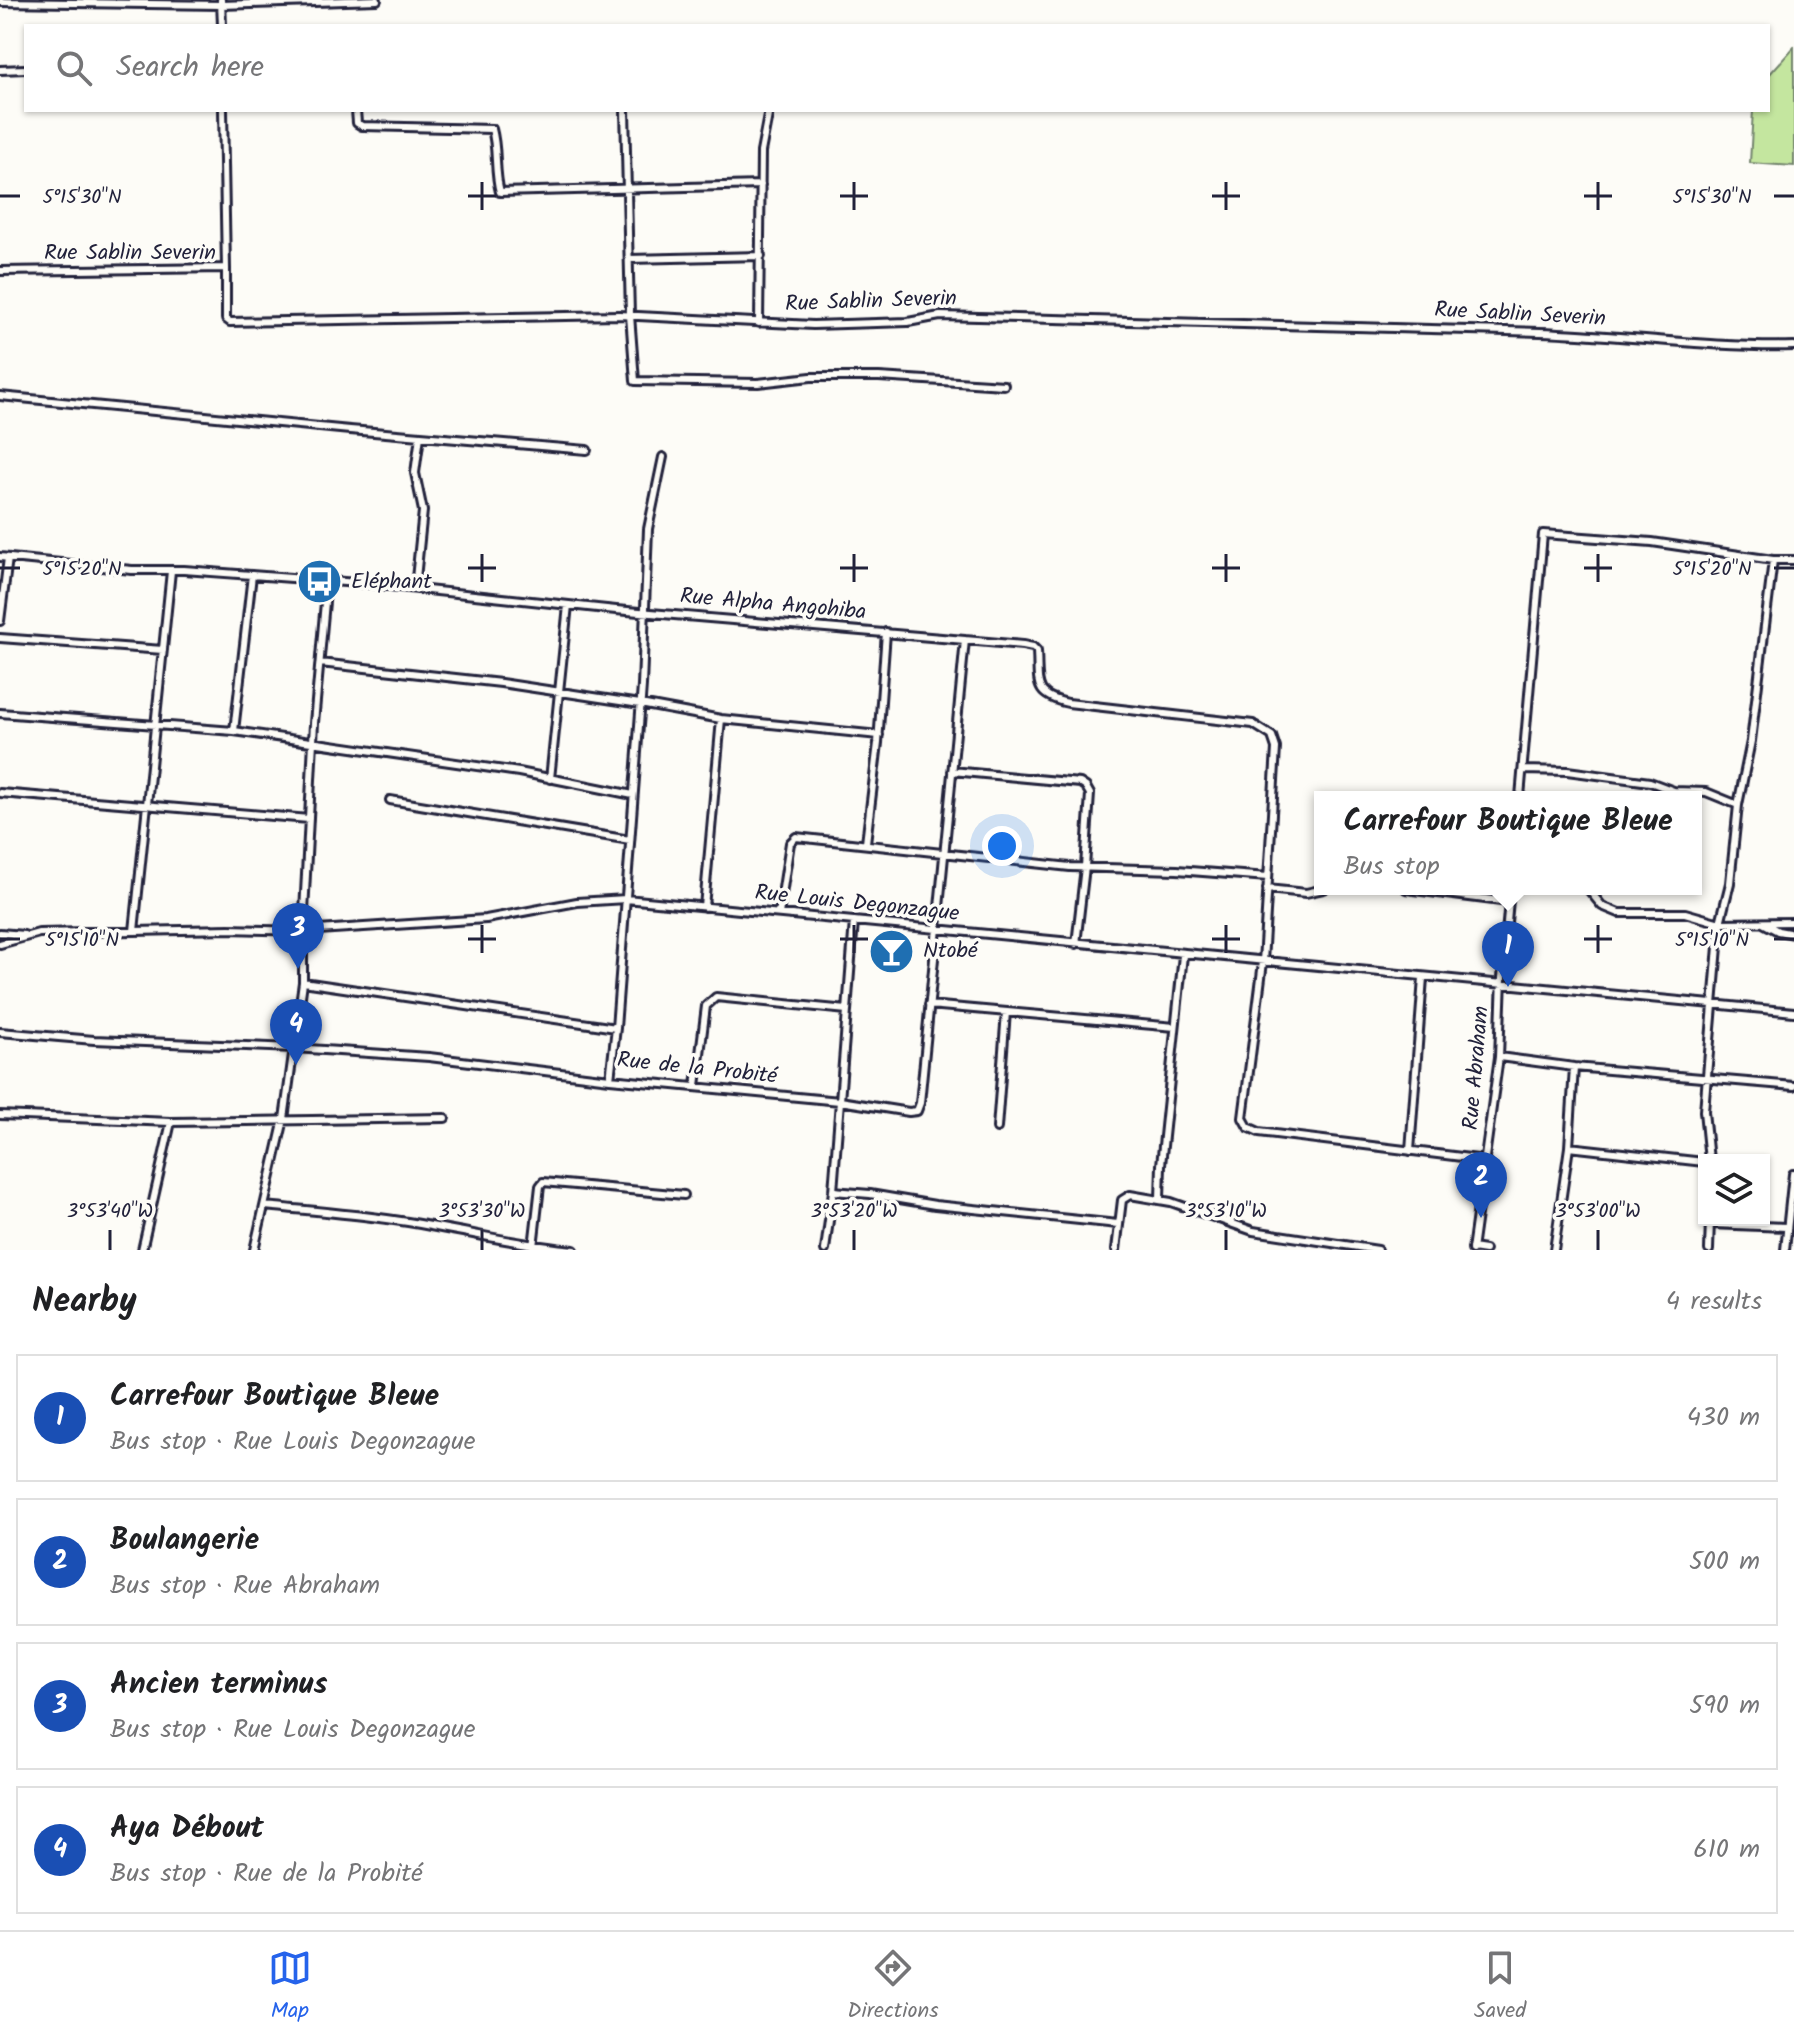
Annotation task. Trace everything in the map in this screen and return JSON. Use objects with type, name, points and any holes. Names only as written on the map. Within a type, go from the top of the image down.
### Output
[{"type":"street","points":[[0,2],[377,0]]},
{"type":"street","points":[[222,3],[222,24]]},
{"type":"street","points":[[0,70],[24,69]]},
{"type":"street","points":[[223,112],[226,268]]},
{"type":"street","points":[[356,112],[357,123],[362,126],[492,129],[496,180],[500,192],[761,185]]},
{"type":"street","points":[[625,112],[633,379],[639,383],[758,383],[811,377],[879,377],[1004,385]]},
{"type":"street","points":[[759,323],[761,152],[769,112]]},
{"type":"street","points":[[629,259],[761,256]]},
{"type":"street","name":"Rue Sablin Severin","points":[[0,271],[226,268],[226,319],[230,322],[630,315],[813,325],[908,322],[940,316],[1566,333],[1717,346],[1794,346]]},
{"type":"street","points":[[0,396],[587,450]]},
{"type":"street","points":[[415,588],[423,511],[415,473],[420,436]]},
{"type":"street","points":[[610,1079],[640,704],[648,529],[663,457]]},
{"type":"street","points":[[1521,791],[1543,534],[1652,542],[1773,560],[1794,560]]},
{"type":"street","points":[[0,621],[4,557]]},
{"type":"street","name":"Rue Alpha Angohiba","points":[[4,557],[132,570],[327,580],[1033,647],[1037,651],[1041,690],[1047,698],[1240,722],[1264,729],[1272,736],[1276,748],[1263,962],[1243,1118],[1248,1127],[1259,1132],[1410,1151]]},
{"type":"street","points":[[1707,1154],[1704,1111],[1720,923],[1734,857],[1738,805],[1751,741],[1773,560]]},
{"type":"street","points":[[134,931],[171,571]]},
{"type":"street","points":[[234,731],[252,575]]},
{"type":"street","points":[[254,1250],[284,1119],[303,982],[313,744],[327,580]]},
{"type":"street","points":[[550,779],[568,605]]},
{"type":"street","points":[[866,843],[879,735],[886,632]]},
{"type":"street","points":[[0,638],[163,650]]},
{"type":"street","name":"Rue de la Probité","points":[[0,1032],[94,1040],[429,1057],[917,1111],[965,640]]},
{"type":"street","points":[[320,663],[558,692],[721,719],[879,735]]},
{"type":"street","points":[[0,713],[234,731],[519,772],[633,795]]},
{"type":"street","points":[[704,907],[721,719]]},
{"type":"street","points":[[1524,770],[1567,771],[1650,782],[1674,791]]},
{"type":"street","points":[[952,771],[1080,783],[1086,787],[1090,794],[1076,944]]},
{"type":"street","points":[[1702,792],[1738,805]]},
{"type":"street","points":[[0,793],[309,819]]},
{"type":"street","points":[[390,800],[630,840]]},
{"type":"street","points":[[779,914],[790,843],[796,837],[1070,867],[1268,877]]},
{"type":"street","points":[[1267,889],[1314,891]]},
{"type":"street","points":[[1454,895],[1509,902]]},
{"type":"street","name":"Rue Abraham","points":[[1472,1249],[1499,1057],[1510,895]]},
{"type":"street","points":[[1593,895],[1602,906],[1619,913],[1685,913],[1720,923],[1794,922]]},
{"type":"street","name":"Rue Louis Degonzague","points":[[0,944],[47,932],[303,931],[486,919],[577,902],[626,899],[1794,1012]]},
{"type":"street","points":[[825,1250],[833,1191],[854,921]]},
{"type":"street","points":[[1763,923],[1778,931],[1794,934]]},
{"type":"street","points":[[0,933],[27,935]]},
{"type":"street","points":[[1160,1199],[1183,955]]},
{"type":"street","points":[[1423,978],[1410,1151],[1486,1160]]},
{"type":"street","points":[[303,982],[616,1028]]},
{"type":"street","points":[[696,1086],[706,1006],[716,997],[847,1010]]},
{"type":"street","points":[[929,1005],[1175,1027]]},
{"type":"street","points":[[997,1128],[1006,1012]]},
{"type":"street","points":[[1499,1057],[1574,1067],[1794,1086]]},
{"type":"street","points":[[1554,1250],[1569,1147],[1574,1067]]},
{"type":"street","points":[[0,1115],[171,1122],[445,1118]]},
{"type":"street","points":[[142,1250],[171,1122]]},
{"type":"street","points":[[1569,1147],[1698,1160]]},
{"type":"street","points":[[1785,1250],[1793,1174]]},
{"type":"street","points":[[533,1247],[543,1182],[684,1195]]},
{"type":"street","points":[[833,1191],[1118,1224]]},
{"type":"street","points":[[1116,1250],[1125,1196],[1130,1195],[1160,1199],[1253,1231],[1378,1250]]},
{"type":"street","points":[[265,1206],[418,1224],[533,1247],[574,1250]]},
{"type":"street","points":[[1709,1250],[1710,1226]]},
{"type":"street","points":[[1770,1226],[1786,1227]]},
{"type":"street","points":[[1472,1249],[1485,1250]]},
{"type":"green space","points":[[1794,47],[1794,166],[1750,163],[1753,112],[1770,112],[1770,74]]},
{"type":"place","name":"Eléphant","points":[[320,582]]},
{"type":"place","name":"Ntobé","points":[[892,951]]},
{"type":"place","name":"Ancien terminus","points":[[298,969]]},
{"type":"place","name":"Carrefour Boutique Bleue","points":[[1508,987]]},
{"type":"place","name":"Aya Débout","points":[[296,1065]]},
{"type":"place","name":"Boulangerie","points":[[1481,1218]]}]
